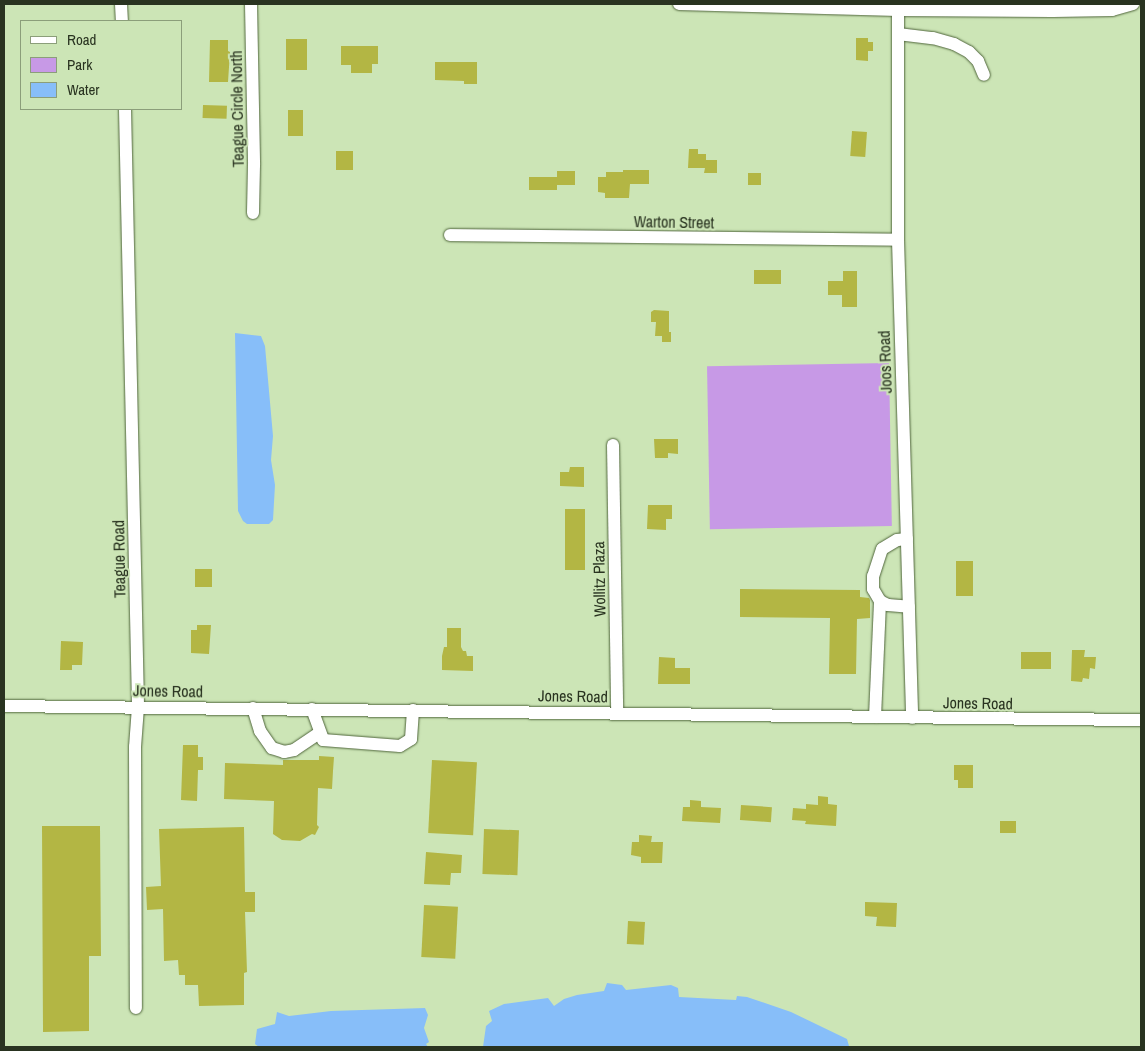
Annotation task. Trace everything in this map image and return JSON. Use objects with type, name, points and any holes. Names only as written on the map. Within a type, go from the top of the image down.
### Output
[{"type":"street","points":[[122,4],[122,20]]},
{"type":"street","name":"Teague Circle North","points":[[251,4],[253,213]]},
{"type":"street","points":[[679,4],[1081,11],[1112,10],[1133,4]]},
{"type":"street","name":"Joos Road","points":[[898,7],[898,240],[912,718]]},
{"type":"street","points":[[898,34],[933,38],[954,44],[969,52],[978,61],[984,76]]},
{"type":"street","name":"Teague Road","points":[[125,110],[138,707],[135,747],[136,1008]]},
{"type":"street","name":"Warton Street","points":[[450,235],[898,240]]},
{"type":"street","name":"Wollitz Plaza","points":[[613,445],[617,712]]},
{"type":"street","points":[[875,718],[880,601],[873,589],[873,576],[882,549],[897,540],[907,539]]},
{"type":"street","points":[[880,601],[888,605],[909,607]]},
{"type":"street","name":"Jones Road","points":[[4,706],[617,712],[875,718],[1141,720]]},
{"type":"street","points":[[253,708],[260,731],[272,748],[284,752],[294,750],[319,733]]},
{"type":"street","points":[[312,709],[323,740],[333,743],[400,746],[411,739],[413,710]]},
{"type":"green space","points":[[889,363],[892,526],[710,529],[707,366]]},
{"type":"water","points":[[235,333],[261,336],[265,346],[273,436],[271,460],[275,485],[273,520],[269,524],[247,524],[243,521],[238,511]]},
{"type":"water","points":[[607,983],[622,985],[626,990],[671,985],[678,988],[679,997],[736,1000],[737,996],[747,997],[791,1012],[847,1039],[849,1046],[860,1047],[483,1047],[486,1026],[492,1021],[489,1011],[504,1004],[548,998],[554,1006],[564,999],[577,995],[604,991]]},
{"type":"water","points":[[425,1008],[428,1015],[424,1028],[429,1042],[426,1044],[428,1047],[259,1047],[255,1044],[257,1029],[275,1024],[277,1012],[289,1016],[331,1011]]},
{"type":"building","points":[[856,38],[868,38],[868,42],[873,42],[873,51],[868,51],[868,61],[856,60]]},
{"type":"building","points":[[286,39],[307,39],[307,70],[286,70]]},
{"type":"building","points":[[210,40],[228,40],[228,51],[230,52],[228,82],[209,82]]},
{"type":"building","points":[[341,46],[378,46],[378,64],[372,64],[372,73],[351,73],[351,65],[341,65]]},
{"type":"building","points":[[435,62],[477,62],[477,84],[464,84],[464,81],[435,80]]},
{"type":"building","points":[[203,105],[227,106],[227,119],[203,118]]},
{"type":"building","points":[[288,110],[303,110],[303,136],[288,136]]},
{"type":"building","points":[[852,131],[867,132],[865,157],[850,156]]},
{"type":"building","points":[[689,149],[698,149],[698,154],[706,154],[706,160],[717,160],[717,173],[704,173],[705,168],[688,168]]},
{"type":"building","points":[[336,151],[353,151],[353,170],[336,170]]},
{"type":"building","points":[[623,170],[649,170],[649,184],[630,184],[629,198],[605,198],[605,193],[598,192],[598,177],[606,177],[606,172],[623,172]]},
{"type":"building","points":[[557,171],[575,171],[575,185],[557,185],[557,190],[529,190],[529,177],[557,177]]},
{"type":"building","points":[[748,173],[761,173],[761,185],[748,185]]},
{"type":"building","points":[[754,270],[781,270],[781,284],[754,284]]},
{"type":"building","points":[[843,271],[857,271],[857,307],[842,307],[842,295],[828,295],[828,281],[843,281]]},
{"type":"building","points":[[654,310],[669,311],[671,342],[662,342],[662,336],[655,336],[656,322],[651,322],[651,312]]},
{"type":"building","points":[[654,439],[678,439],[678,454],[668,453],[668,458],[655,458]]},
{"type":"building","points":[[570,467],[584,467],[584,487],[560,486],[560,472],[569,472]]},
{"type":"building","points":[[648,505],[672,505],[672,519],[666,519],[666,530],[647,529]]},
{"type":"building","points":[[565,509],[585,509],[585,570],[565,570]]},
{"type":"building","points":[[956,561],[973,561],[973,596],[956,596]]},
{"type":"building","points":[[195,569],[212,569],[212,587],[195,587]]},
{"type":"building","points":[[740,589],[860,590],[860,597],[869,598],[870,600],[870,618],[857,619],[856,674],[829,674],[830,618],[740,617]]},
{"type":"building","points":[[197,625],[211,625],[209,654],[191,653],[191,630],[197,630]]},
{"type":"building","points":[[447,628],[461,628],[461,647],[463,651],[466,651],[467,656],[473,656],[473,671],[442,670],[442,656],[444,647],[447,647]]},
{"type":"building","points":[[61,641],[83,642],[82,665],[72,665],[72,670],[60,670]]},
{"type":"building","points":[[1072,650],[1085,650],[1084,657],[1096,657],[1095,669],[1090,668],[1089,679],[1083,678],[1082,682],[1071,681]]},
{"type":"building","points":[[1021,652],[1051,652],[1051,669],[1021,669]]},
{"type":"building","points":[[659,657],[675,658],[675,668],[690,668],[690,684],[658,684]]},
{"type":"building","points":[[183,745],[198,745],[198,757],[203,757],[203,770],[198,770],[197,801],[181,800]]},
{"type":"building","points":[[319,756],[334,757],[332,789],[318,788],[317,825],[319,827],[315,835],[312,834],[300,841],[282,840],[273,834],[274,801],[224,799],[225,763],[283,765],[283,760],[319,760]]},
{"type":"building","points":[[432,760],[477,762],[473,835],[428,833]]},
{"type":"building","points":[[954,765],[973,765],[973,788],[958,788],[958,780],[954,780]]},
{"type":"building","points":[[818,796],[828,797],[828,804],[837,805],[836,826],[805,824],[806,821],[792,820],[793,808],[806,809],[806,804],[818,805]]},
{"type":"building","points":[[690,800],[701,801],[701,807],[721,808],[720,823],[682,821],[683,807],[690,807]]},
{"type":"building","points":[[741,805],[772,807],[771,822],[740,820]]},
{"type":"building","points":[[1000,821],[1016,821],[1016,833],[1000,833]]},
{"type":"building","points":[[42,826],[100,826],[101,956],[89,956],[89,1031],[43,1032]]},
{"type":"building","points":[[244,827],[245,892],[255,892],[255,912],[245,912],[247,972],[244,973],[244,1005],[199,1006],[198,985],[185,985],[185,975],[179,975],[178,960],[164,961],[163,909],[147,910],[146,887],[161,886],[159,829]]},
{"type":"building","points":[[484,829],[519,830],[517,875],[482,874]]},
{"type":"building","points":[[639,835],[652,836],[651,842],[663,842],[662,863],[641,863],[641,857],[631,855],[632,842],[639,842]]},
{"type":"building","points":[[426,852],[462,855],[461,873],[451,873],[450,885],[424,884]]},
{"type":"building","points":[[865,902],[897,903],[896,927],[876,926],[877,917],[865,916]]},
{"type":"building","points":[[424,905],[458,907],[455,959],[421,957]]},
{"type":"building","points":[[628,921],[645,922],[644,945],[627,944]]}]
